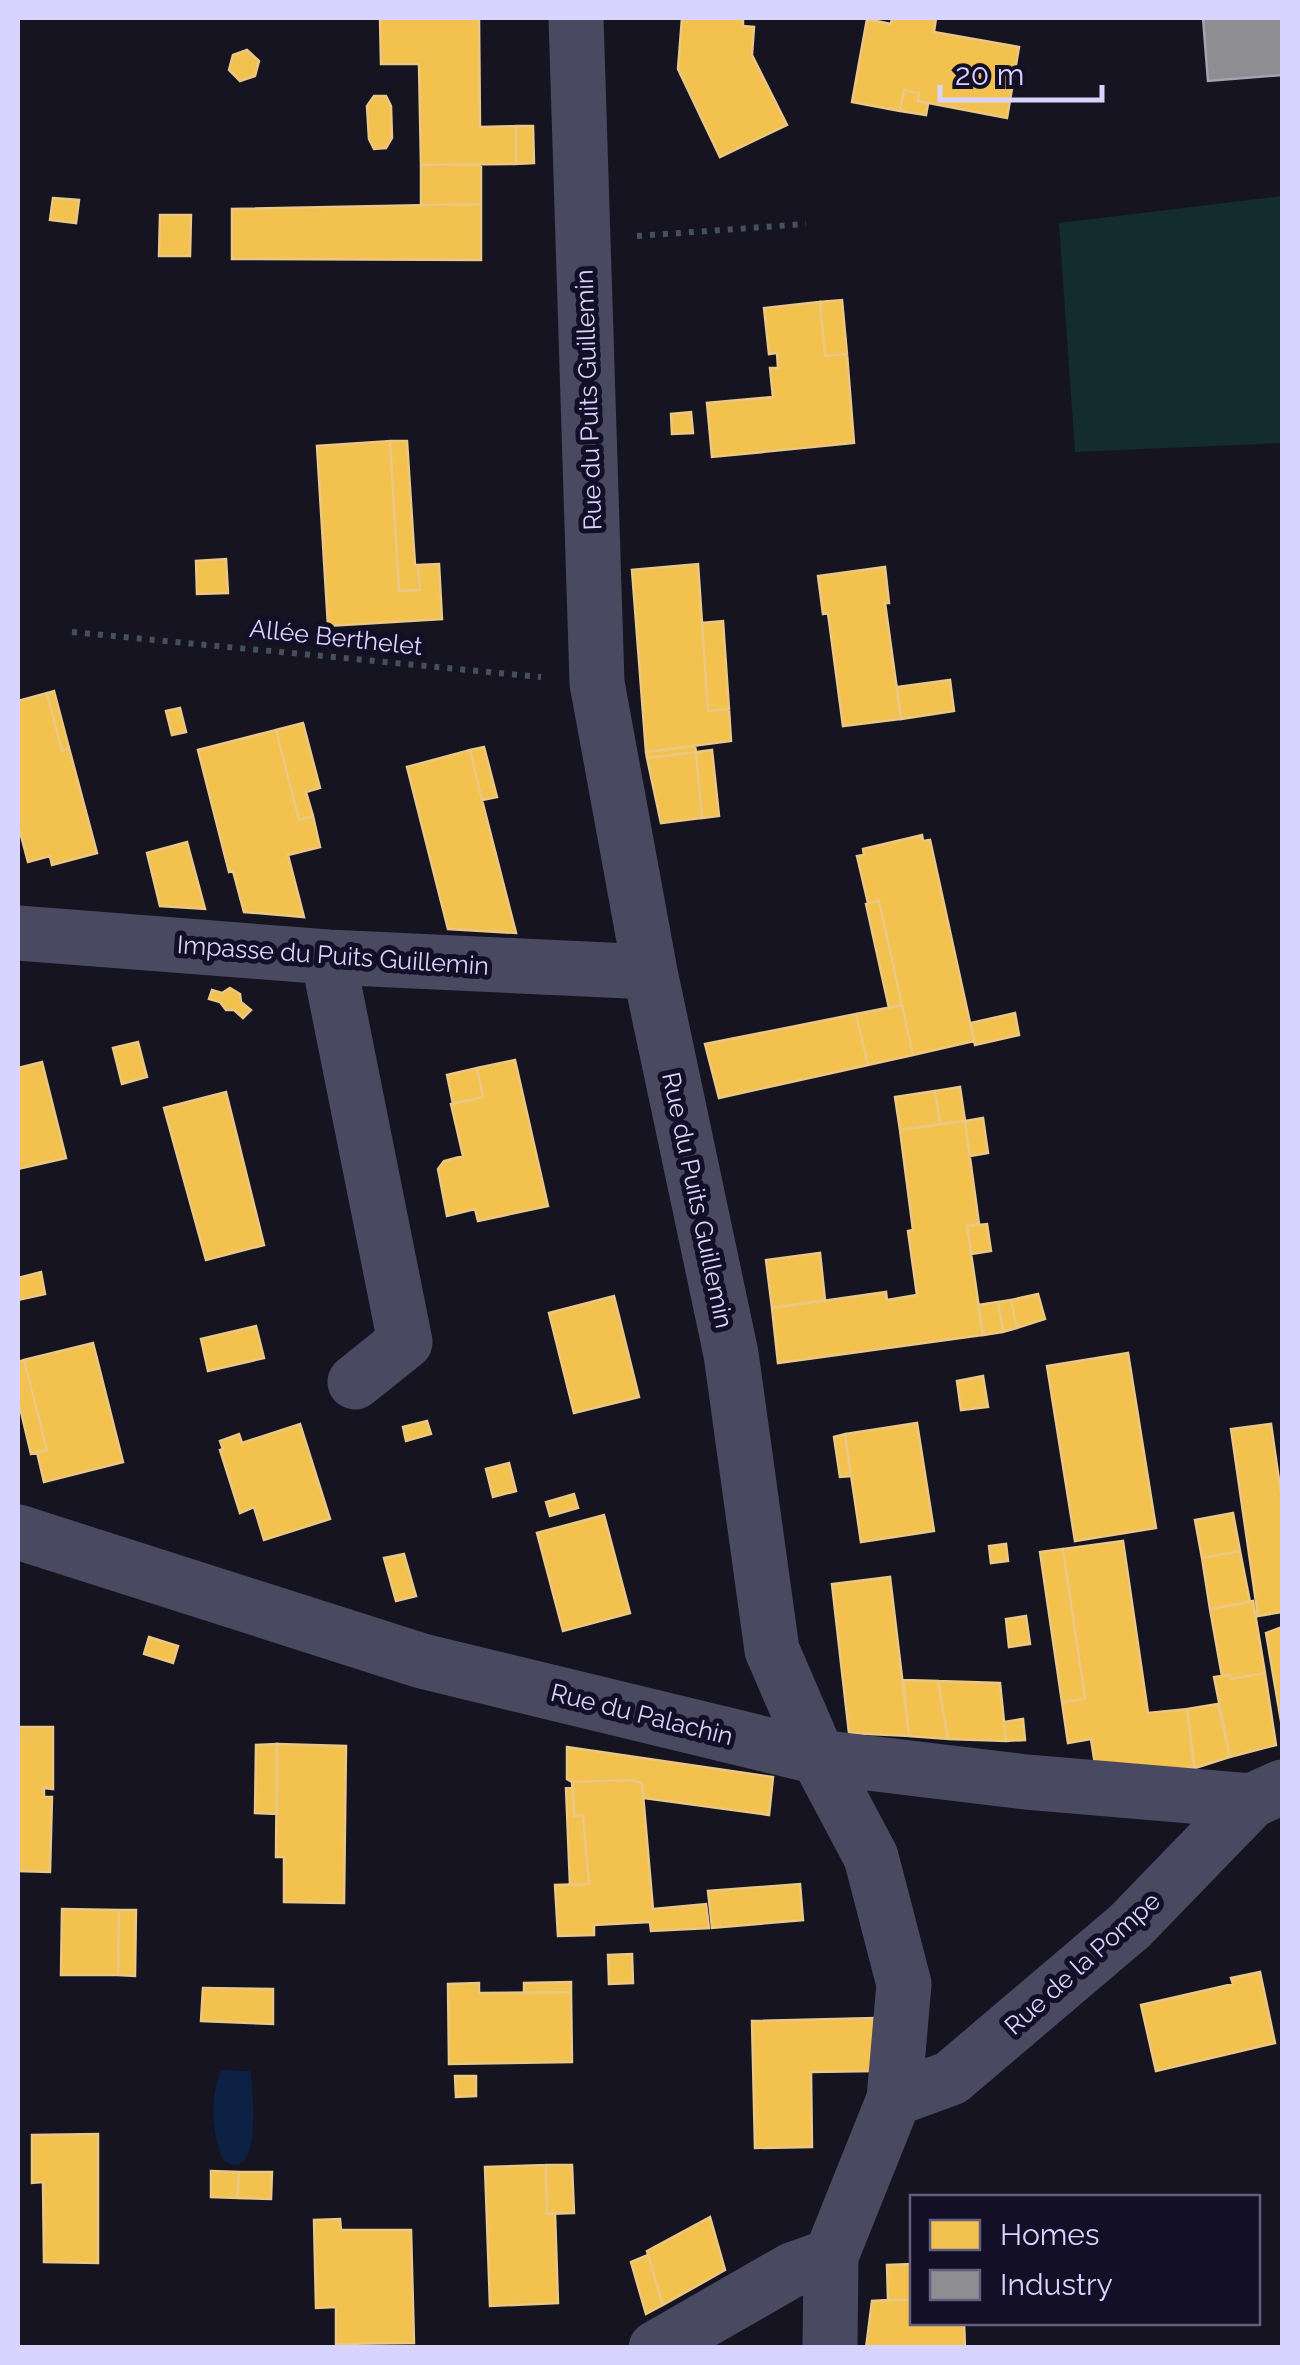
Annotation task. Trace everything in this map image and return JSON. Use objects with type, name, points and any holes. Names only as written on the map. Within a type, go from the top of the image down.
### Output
[{"type":"street","name":"Rue du Puits Guillemin","points":[[576,18],[597,683],[650,972],[731,1354],[772,1650],[818,1756],[871,1857],[904,1984],[894,2099],[831,2256],[830,2348]]},
{"type":"street","name":"Impasse du Puits Guillemin","points":[[18,932],[328,957],[650,972]]},
{"type":"street","points":[[328,957],[406,1342],[356,1382]]},
{"type":"street","name":"Rue du Palachin","points":[[18,1532],[422,1661],[818,1756],[1026,1782],[1267,1794]]},
{"type":"street","name":"Rue de la Pompe","points":[[894,2099],[951,2078],[1130,1926],[1267,1794]]},
{"type":"street","points":[[656,2348],[792,2270],[831,2256]]},
{"type":"path","points":[[583,240],[806,224]]},
{"type":"path","name":"Allée Berthelet","points":[[72,632],[597,683]]},
{"type":"green space","points":[[1282,196],[1282,443],[1075,452],[1059,223]]},
{"type":"water","points":[[221,2070],[250,2071],[253,2132],[245,2160],[236,2165],[223,2160],[214,2127],[213,2105]]},
{"type":"building: Homes","points":[[380,18],[479,18],[480,127],[516,126],[516,164],[421,165],[419,64],[381,64]]},
{"type":"building: Homes","points":[[682,18],[743,18],[743,26],[754,27],[752,55],[787,125],[720,157],[678,69]]},
{"type":"building: Homes","points":[[892,18],[936,18],[934,32],[1019,47],[1007,118],[918,101],[919,93],[904,90],[900,111],[852,102],[867,19],[891,24]]},
{"type":"building: Homes","points":[[247,50],[259,61],[255,76],[240,81],[229,70],[233,55]]},
{"type":"building: Homes","points":[[904,90],[919,93],[918,101],[928,104],[926,115],[900,111]]},
{"type":"building: Homes","points":[[374,96],[386,96],[391,106],[392,138],[386,148],[374,149],[369,139],[367,106]]},
{"type":"building: Homes","points":[[516,126],[533,126],[534,163],[516,164]]},
{"type":"building: Homes","points":[[481,164],[481,204],[421,205],[421,165]]},
{"type":"building: Homes","points":[[53,198],[79,200],[76,223],[50,220]]},
{"type":"building: Homes","points":[[481,204],[481,260],[232,259],[232,209]]},
{"type":"building: Homes","points":[[160,215],[191,215],[190,256],[159,256]]},
{"type":"building: Homes","points":[[842,300],[847,354],[825,356],[820,302]]},
{"type":"building: Homes","points":[[820,302],[825,356],[847,354],[854,443],[712,457],[707,403],[773,397],[770,368],[778,368],[777,353],[769,354],[764,308]]},
{"type":"building: Homes","points":[[691,412],[693,433],[672,434],[671,414]]},
{"type":"building: Homes","points":[[390,441],[407,441],[420,590],[399,591]]},
{"type":"building: Homes","points":[[390,441],[399,591],[420,590],[418,565],[439,564],[442,619],[328,626],[317,446]]},
{"type":"building: Homes","points":[[226,559],[228,593],[197,594],[196,561]]},
{"type":"building: Homes","points":[[698,564],[708,711],[729,709],[731,741],[646,752],[632,570]]},
{"type":"building: Homes","points":[[885,567],[889,603],[885,603],[901,719],[843,726],[828,613],[823,614],[818,576]]},
{"type":"building: Homes","points":[[723,621],[729,709],[708,711],[702,623]]},
{"type":"building: Homes","points":[[950,680],[954,711],[901,719],[897,687]]},
{"type":"building: Homes","points":[[54,691],[69,748],[62,751],[47,693]]},
{"type":"building: Homes","points":[[47,693],[62,751],[69,748],[97,853],[52,865],[50,856],[28,862],[18,824],[18,701]]},
{"type":"building: Homes","points":[[180,708],[186,732],[172,735],[166,711]]},
{"type":"building: Homes","points":[[303,723],[320,788],[306,792],[313,816],[299,820],[276,730]]},
{"type":"building: Homes","points":[[276,730],[299,820],[313,816],[320,847],[288,855],[304,917],[244,912],[233,871],[229,872],[198,750]]},
{"type":"building: Homes","points":[[695,746],[696,752],[647,758],[646,752]]},
{"type":"building: Homes","points":[[484,747],[497,797],[482,800],[470,750]]},
{"type":"building: Homes","points":[[470,750],[516,933],[448,929],[407,767]]},
{"type":"building: Homes","points":[[712,750],[719,816],[702,818],[696,752]]},
{"type":"building: Homes","points":[[696,752],[702,818],[661,823],[647,758]]},
{"type":"building: Homes","points":[[922,835],[923,841],[930,840],[974,1041],[913,1055],[879,901],[868,903],[857,856],[864,855],[863,849]]},
{"type":"building: Homes","points":[[187,842],[205,909],[160,906],[147,853]]},
{"type":"building: Homes","points":[[879,901],[902,1005],[889,1008],[866,904]]},
{"type":"building: Homes","points":[[230,988],[240,994],[241,1002],[251,1010],[243,1018],[209,999],[212,990],[222,993]]},
{"type":"building: Homes","points":[[902,1005],[913,1055],[868,1065],[856,1014]]},
{"type":"building: Homes","points":[[1015,1013],[1019,1035],[975,1045],[971,1023]]},
{"type":"building: Homes","points":[[856,1014],[868,1065],[719,1098],[705,1044]]},
{"type":"building: Homes","points":[[138,1042],[147,1077],[122,1084],[113,1048]]},
{"type":"building: Homes","points":[[515,1060],[548,1206],[478,1221],[475,1209],[447,1216],[438,1169],[444,1161],[463,1156],[451,1104],[483,1097],[477,1068]]},
{"type":"building: Homes","points":[[42,1062],[66,1158],[18,1169],[18,1068]]},
{"type":"building: Homes","points":[[477,1068],[483,1097],[453,1104],[447,1075]]},
{"type":"building: Homes","points":[[960,1087],[965,1121],[940,1124],[935,1091]]},
{"type":"building: Homes","points":[[935,1091],[940,1124],[900,1130],[895,1097]]},
{"type":"building: Homes","points":[[226,1092],[264,1245],[206,1260],[164,1108]]},
{"type":"building: Homes","points":[[983,1118],[988,1153],[970,1156],[965,1121]]},
{"type":"building: Homes","points":[[965,1121],[979,1224],[967,1226],[983,1335],[778,1363],[772,1308],[886,1292],[887,1300],[917,1295],[900,1130]]},
{"type":"building: Homes","points":[[987,1224],[991,1251],[971,1254],[967,1226]]},
{"type":"building: Homes","points":[[820,1253],[825,1300],[772,1308],[766,1260]]},
{"type":"building: Homes","points":[[41,1272],[45,1294],[18,1300],[18,1278]]},
{"type":"building: Homes","points":[[1038,1294],[1045,1319],[1017,1328],[1011,1300]]},
{"type":"building: Homes","points":[[614,1296],[639,1397],[574,1413],[549,1313]]},
{"type":"building: Homes","points":[[1011,1300],[1017,1328],[1003,1332],[998,1302]]},
{"type":"building: Homes","points":[[998,1302],[1003,1332],[983,1335],[978,1305]]},
{"type":"building: Homes","points":[[256,1326],[264,1358],[208,1371],[201,1339]]},
{"type":"building: Homes","points":[[93,1343],[123,1462],[44,1482],[37,1452],[47,1450],[24,1360]]},
{"type":"building: Homes","points":[[1128,1353],[1156,1528],[1075,1541],[1047,1366]]},
{"type":"building: Homes","points":[[24,1360],[47,1450],[31,1454],[18,1399],[18,1362]]},
{"type":"building: Homes","points":[[983,1376],[988,1407],[961,1410],[957,1381]]},
{"type":"building: Homes","points":[[427,1421],[431,1434],[406,1441],[403,1427]]},
{"type":"building: Homes","points":[[917,1423],[934,1531],[861,1542],[845,1434]]},
{"type":"building: Homes","points":[[300,1424],[330,1519],[264,1540],[254,1507],[240,1513],[220,1441],[239,1434],[242,1443]]},
{"type":"building: Homes","points":[[1271,1424],[1282,1501],[1282,1612],[1258,1616],[1231,1429]]},
{"type":"building: Homes","points":[[845,1434],[851,1476],[840,1477],[834,1437]]},
{"type":"building: Homes","points":[[509,1463],[516,1491],[493,1497],[486,1469]]},
{"type":"building: Homes","points":[[574,1494],[578,1508],[550,1516],[546,1502]]},
{"type":"building: Homes","points":[[1233,1513],[1240,1551],[1202,1558],[1195,1520]]},
{"type":"building: Homes","points":[[604,1515],[630,1613],[563,1631],[537,1533]]},
{"type":"building: Homes","points":[[1123,1541],[1148,1713],[1187,1709],[1194,1768],[1096,1771],[1091,1739],[1068,1743],[1062,1702],[1085,1699],[1063,1549]]},
{"type":"building: Homes","points":[[1006,1544],[1008,1561],[991,1563],[989,1546]]},
{"type":"building: Homes","points":[[1063,1549],[1085,1699],[1062,1702],[1040,1552]]},
{"type":"building: Homes","points":[[1240,1551],[1250,1602],[1210,1609],[1202,1558]]},
{"type":"building: Homes","points":[[404,1554],[416,1596],[396,1601],[384,1558]]},
{"type":"building: Homes","points":[[890,1577],[909,1736],[849,1733],[832,1584]]},
{"type":"building: Homes","points":[[1253,1601],[1265,1673],[1231,1679],[1230,1675],[1222,1676],[1210,1609]]},
{"type":"building: Homes","points":[[1026,1616],[1030,1644],[1009,1647],[1006,1619]]},
{"type":"building: Homes","points":[[1282,1627],[1282,1727],[1266,1633]]},
{"type":"building: Homes","points":[[149,1637],[178,1646],[173,1663],[144,1654]]},
{"type":"building: Homes","points":[[1265,1673],[1276,1745],[1230,1757],[1214,1677],[1230,1675],[1231,1679]]},
{"type":"building: Homes","points":[[903,1680],[938,1681],[948,1739],[909,1736]]},
{"type":"building: Homes","points":[[938,1681],[1000,1683],[1006,1741],[948,1739]]},
{"type":"building: Homes","points":[[1218,1704],[1230,1757],[1195,1768],[1187,1709]]},
{"type":"building: Homes","points":[[1023,1719],[1025,1740],[1006,1741],[1004,1722]]},
{"type":"building: Homes","points":[[18,1727],[53,1727],[53,1789],[44,1788],[44,1797],[52,1797],[50,1872],[18,1871]]},
{"type":"building: Homes","points":[[277,1744],[346,1746],[344,1903],[284,1902],[284,1857],[276,1857]]},
{"type":"building: Homes","points":[[277,1744],[277,1814],[255,1813],[256,1745]]},
{"type":"building: Homes","points":[[567,1747],[773,1777],[769,1815],[643,1798],[642,1783],[631,1780],[572,1782],[567,1779]]},
{"type":"building: Homes","points":[[572,1782],[642,1783],[653,1909],[706,1904],[709,1928],[651,1931],[650,1922],[594,1925],[594,1935],[558,1936],[555,1885],[589,1884],[583,1815],[574,1816]]},
{"type":"building: Homes","points":[[573,1787],[574,1816],[583,1815],[589,1884],[570,1885],[566,1788]]},
{"type":"building: Homes","points":[[800,1884],[803,1920],[712,1928],[708,1891]]},
{"type":"building: Homes","points":[[62,1909],[119,1910],[118,1975],[61,1975]]},
{"type":"building: Homes","points":[[119,1910],[136,1910],[135,1976],[118,1975]]},
{"type":"building: Homes","points":[[632,1954],[633,1983],[609,1984],[608,1955]]},
{"type":"building: Homes","points":[[1260,1972],[1275,2043],[1156,2071],[1141,2005],[1233,1984],[1231,1978]]},
{"type":"building: Homes","points":[[571,1982],[571,1992],[524,1993],[524,1983]]},
{"type":"building: Homes","points":[[479,1983],[479,1993],[571,1992],[572,2062],[449,2064],[448,1984]]},
{"type":"building: Homes","points":[[203,1988],[273,1989],[273,2024],[201,2021]]},
{"type":"building: Homes","points":[[875,2018],[875,2071],[811,2072],[812,2147],[755,2148],[752,2021]]},
{"type":"building: Homes","points":[[455,2076],[476,2076],[476,2096],[456,2097]]},
{"type":"building: Homes","points":[[98,2134],[98,2263],[44,2262],[43,2182],[32,2183],[32,2135]]},
{"type":"building: Homes","points":[[546,2165],[572,2165],[574,2213],[547,2214]]},
{"type":"building: Homes","points":[[546,2165],[547,2214],[555,2213],[558,2303],[490,2306],[485,2167]]},
{"type":"building: Homes","points":[[211,2171],[239,2172],[237,2198],[211,2197]]},
{"type":"building: Homes","points":[[239,2172],[272,2172],[271,2199],[237,2198]]},
{"type":"building: Homes","points":[[710,2217],[725,2270],[663,2305],[647,2251]]},
{"type":"building: Homes","points":[[340,2219],[341,2230],[411,2230],[414,2343],[336,2344],[336,2307],[316,2308],[314,2220]]},
{"type":"building: Homes","points":[[648,2255],[663,2305],[646,2314],[631,2262]]},
{"type":"building: Homes","points":[[910,2264],[910,2300],[888,2300],[887,2265]]},
{"type":"building: Homes","points":[[910,2300],[910,2325],[964,2325],[965,2348],[866,2348],[872,2301]]},
{"type":"building: Industry","points":[[1203,18],[1282,18],[1282,75],[1208,81]]}]
